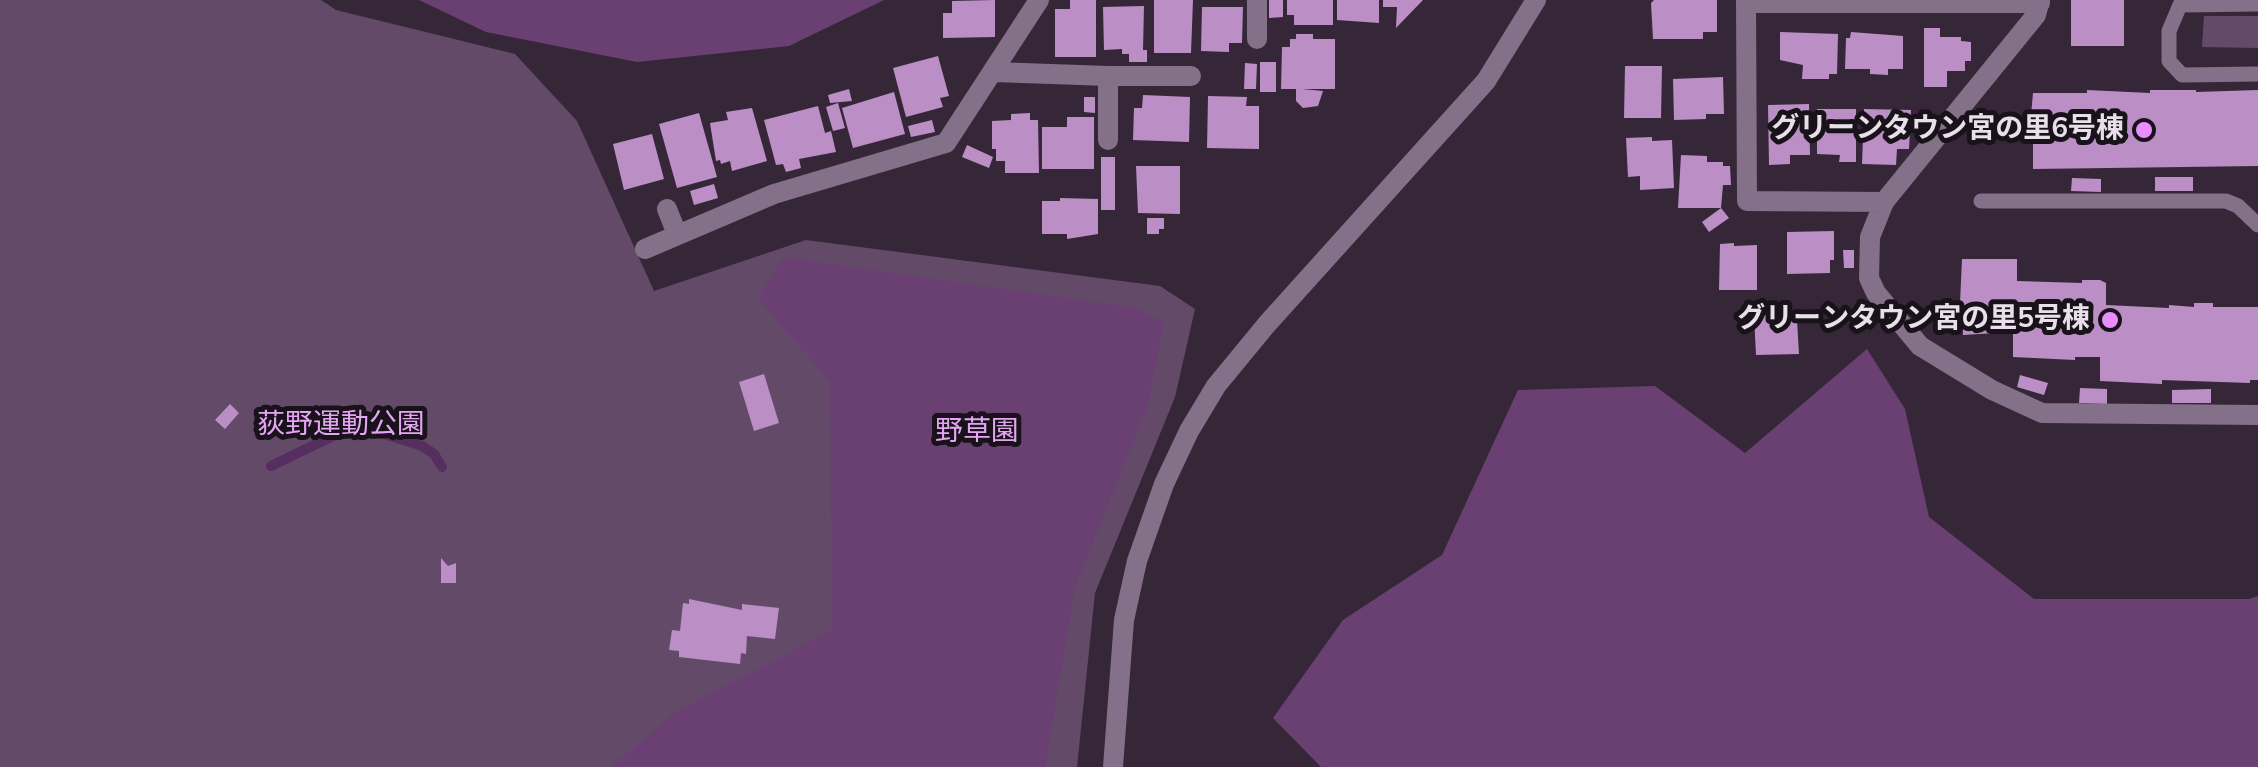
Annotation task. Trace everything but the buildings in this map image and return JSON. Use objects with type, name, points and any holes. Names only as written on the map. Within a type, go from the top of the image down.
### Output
[{"type":"street","points":[[645,249],[774,194],[946,143],[1039,0]]},
{"type":"street","points":[[1257,0],[1257,39]]},
{"type":"street","points":[[1113,767],[1124,620],[1137,561],[1188,431],[1216,386],[1266,324],[1486,81],[1536,0]]},
{"type":"street","points":[[1884,202],[1748,200],[1746,2],[2040,1],[2036,15],[1884,202],[1870,237],[1870,278],[1876,293],[1920,346],[1992,390],[2042,413],[2258,416]]},
{"type":"street","points":[[994,72],[1191,76]]},
{"type":"street","points":[[1108,76],[1108,140]]},
{"type":"street","points":[[667,209],[678,234]]},
{"type":"lane","points":[[2258,4],[2180,4],[2169,31],[2169,61],[2182,75],[2258,74]]},
{"type":"lane","points":[[1980,201],[2226,201],[2238,206],[2258,225]]},
{"type":"green space","name":"荻野運動公園","points":[[0,0],[321,0],[336,10],[515,54],[577,121],[654,291],[806,240],[1160,286],[1195,309],[1175,397],[1095,593],[1077,767],[0,767]]},
{"type":"green space","points":[[419,0],[884,0],[789,46],[637,62],[486,32]]},
{"type":"green space","points":[[2204,16],[2258,16],[2258,48],[2202,47]]},
{"type":"green space","name":"野草園","points":[[783,257],[1135,308],[1164,323],[1147,408],[1075,587],[1045,767],[611,767],[674,713],[832,630],[830,382],[758,298]]},
{"type":"green space","points":[[1867,349],[1905,409],[1929,517],[2034,599],[2258,596],[2258,767],[1321,767],[1273,718],[1343,620],[1442,555],[1518,390],[1655,386],[1745,453]]},
{"type":"waterway","points":[[271,466],[333,436],[369,429],[422,446],[434,454],[442,467]]},
{"type":"place","name":"グリーンタウン宮の里6号棟","points":[[2144,130]]},
{"type":"place","name":"グリーンタウン宮の里5号棟","points":[[2110,320]]}]
